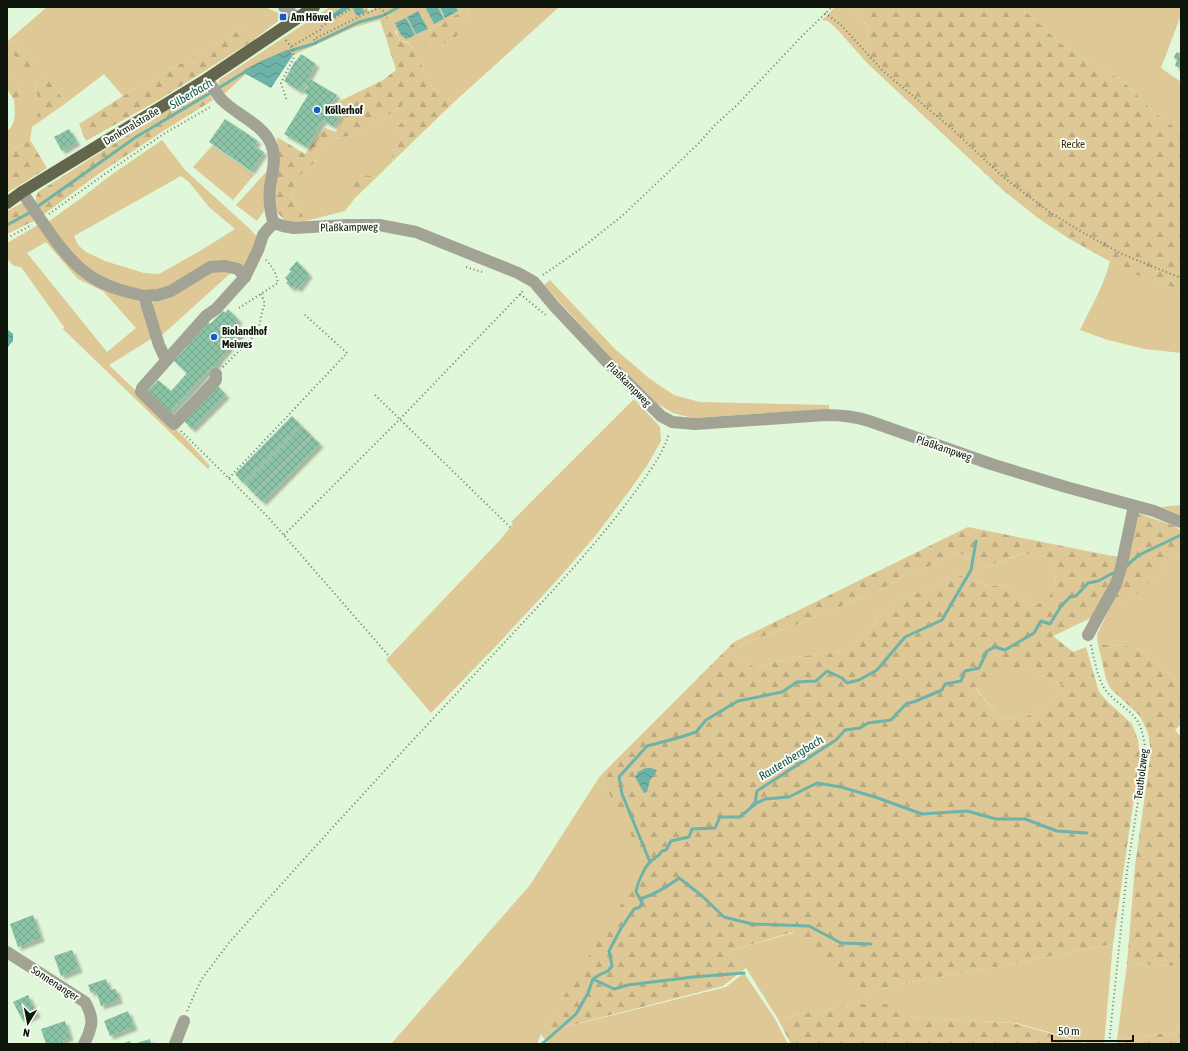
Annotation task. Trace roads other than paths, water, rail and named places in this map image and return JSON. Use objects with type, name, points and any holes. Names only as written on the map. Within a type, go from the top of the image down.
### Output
[{"type":"main road","name":"Denkmalstraße","points":[[7,203],[22,192],[214,90],[297,18],[314,7]]},
{"type":"street","points":[[284,7],[297,18]]},
{"type":"street","points":[[214,90],[266,135],[271,145],[274,156],[270,210],[274,223],[263,235],[246,277],[216,309],[206,316],[142,388],[141,392],[174,424],[216,380],[216,374]]},
{"type":"street","points":[[22,192],[70,258],[94,278],[118,290],[144,296],[158,295],[171,291],[210,267],[224,266],[238,269],[246,277]]},
{"type":"street","name":"Plaßkampweg","points":[[274,223],[294,228],[379,225],[416,232],[518,273],[534,282],[555,307],[606,361],[661,416],[672,422],[695,424],[825,415],[844,415],[856,417],[991,464],[1066,487],[1154,511],[1181,522]]},
{"type":"street","points":[[144,296],[159,345],[166,360]]},
{"type":"street","points":[[1088,635],[1116,584],[1121,568],[1134,506]]},
{"type":"street","name":"Sonnenanger","points":[[7,952],[85,1002],[90,1009],[92,1018],[91,1028],[84,1044]]},
{"type":"street","points":[[175,1044],[184,1021]]},
{"type":"water","points":[[342,7],[352,7],[334,18],[332,14]]},
{"type":"water","points":[[356,7],[361,7],[365,13],[357,16],[353,9]]},
{"type":"water","points":[[425,7],[438,7],[444,19],[434,24]]},
{"type":"water","points":[[440,7],[456,7],[458,11],[445,18]]},
{"type":"water","points":[[418,11],[428,29],[416,34],[407,17]]},
{"type":"water","points":[[406,18],[415,35],[406,39],[401,35],[395,23]]},
{"type":"water","points":[[287,50],[293,55],[271,88],[246,74],[244,70]]},
{"type":"water","points":[[7,329],[13,334],[13,341],[7,348]]},
{"type":"water","points":[[646,768],[657,770],[650,780],[647,792],[644,793],[635,777],[638,772]]},
{"type":"waterway","name":"Silberbach","points":[[286,52],[313,44],[359,22],[382,16],[399,7]]},
{"type":"waterway","name":"Silberbach","points":[[217,89],[248,70]]},
{"type":"waterway","name":"Silberbach","points":[[37,207],[136,137],[212,92]]},
{"type":"waterway","name":"Silberbach","points":[[7,225],[31,212]]},
{"type":"waterway","name":"Rautenbergbach","points":[[1126,566],[1139,555],[1181,535]]},
{"type":"waterway","points":[[650,862],[622,794],[619,777],[647,746],[696,732],[706,720],[738,701],[782,692],[797,682],[816,681],[827,671],[842,678],[847,683],[859,680],[877,670],[905,637],[942,620],[971,570],[976,541]]},
{"type":"waterway","name":"Rautenbergbach","points":[[542,1044],[576,1014],[588,993],[593,979],[608,971],[612,966],[609,951],[620,930],[634,909],[640,907],[642,902],[636,892],[641,876],[645,868],[662,851],[666,850],[671,841],[689,837],[692,829],[715,828],[720,817],[740,817],[755,804],[757,791],[836,740],[845,730],[860,728],[868,723],[891,720],[906,704],[942,690],[945,684],[961,681],[965,671],[979,668],[987,651],[995,647],[1005,650],[1034,633],[1041,621],[1050,624],[1061,606],[1070,597],[1076,596],[1088,583],[1098,581],[1113,573]]},
{"type":"waterway","points":[[755,804],[765,799],[789,797],[817,783],[841,787],[875,797],[922,814],[967,811],[996,819],[1025,819],[1057,831],[1087,833]]},
{"type":"waterway","points":[[640,899],[661,890],[679,878],[701,895],[724,917],[752,924],[809,926],[841,943],[871,944]]},
{"type":"waterway","points":[[593,979],[614,989],[628,985],[693,977],[744,973]]},
{"type":"place","name":"Am Höwel","points":[[283,17]]},
{"type":"place","name":"Köllerhof","points":[[317,110]]},
{"type":"place","name":"Biolandhof Meiwes","points":[[214,337]]},
{"type":"park label","name":"Recke","points":[[1073,144]]}]
